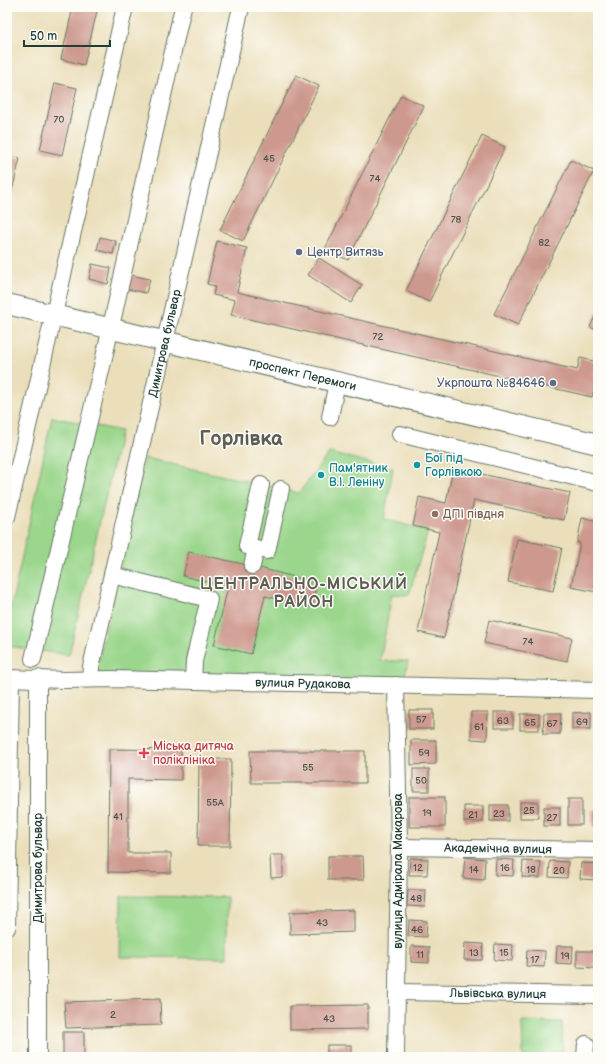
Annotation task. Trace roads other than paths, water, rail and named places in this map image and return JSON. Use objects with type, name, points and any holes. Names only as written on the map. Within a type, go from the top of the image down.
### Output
[{"type":"main road","name":"проспект Перемоги","points":[[7,304],[598,444]]},
{"type":"street","points":[[7,516],[125,7]]},
{"type":"street","points":[[33,659],[183,7]]},
{"type":"street","name":"Димитрова бульвар","points":[[90,679],[91,667],[241,7]]},
{"type":"street","points":[[330,417],[337,382]]},
{"type":"street","points":[[400,434],[598,483]]},
{"type":"street","points":[[261,485],[247,546],[267,551],[281,489]]},
{"type":"street","points":[[252,566],[256,548]]},
{"type":"street","points":[[112,575],[209,599],[194,661],[193,681]]},
{"type":"street","points":[[7,928],[9,678]]},
{"type":"street","name":"вулиця Рудакова","points":[[9,678],[598,690]]},
{"type":"street","name":"Димитрова бульвар","points":[[38,678],[38,1057]]},
{"type":"street","name":"вулиця Адмірала Макарова","points":[[396,685],[399,847],[396,1057]]},
{"type":"street","name":"Академічна вулиця","points":[[399,847],[598,850]]},
{"type":"street","name":"Львівська вулиця","points":[[397,992],[598,995]]},
{"type":"place","name":"Центр Витязь","points":[[299,252]]},
{"type":"place","name":"Укрпошта №84646","points":[[553,383]]},
{"type":"place","name":"Бої під Горлівкою","points":[[417,465]]},
{"type":"place","name":"Пам'ятник В.І. Леніну","points":[[321,475]]},
{"type":"place","name":"ДПІ півдня","points":[[435,514]]},
{"type":"place","name":"Міська дитяча поліклініка","points":[[144,753]]},
{"type":"district","name":"Горлівка","points":[[241,438]]},
{"type":"district","name":"ЦЕНТРАЛЬНО-МІСЬКИЙ РАЙОН","points":[[304,592]]}]
